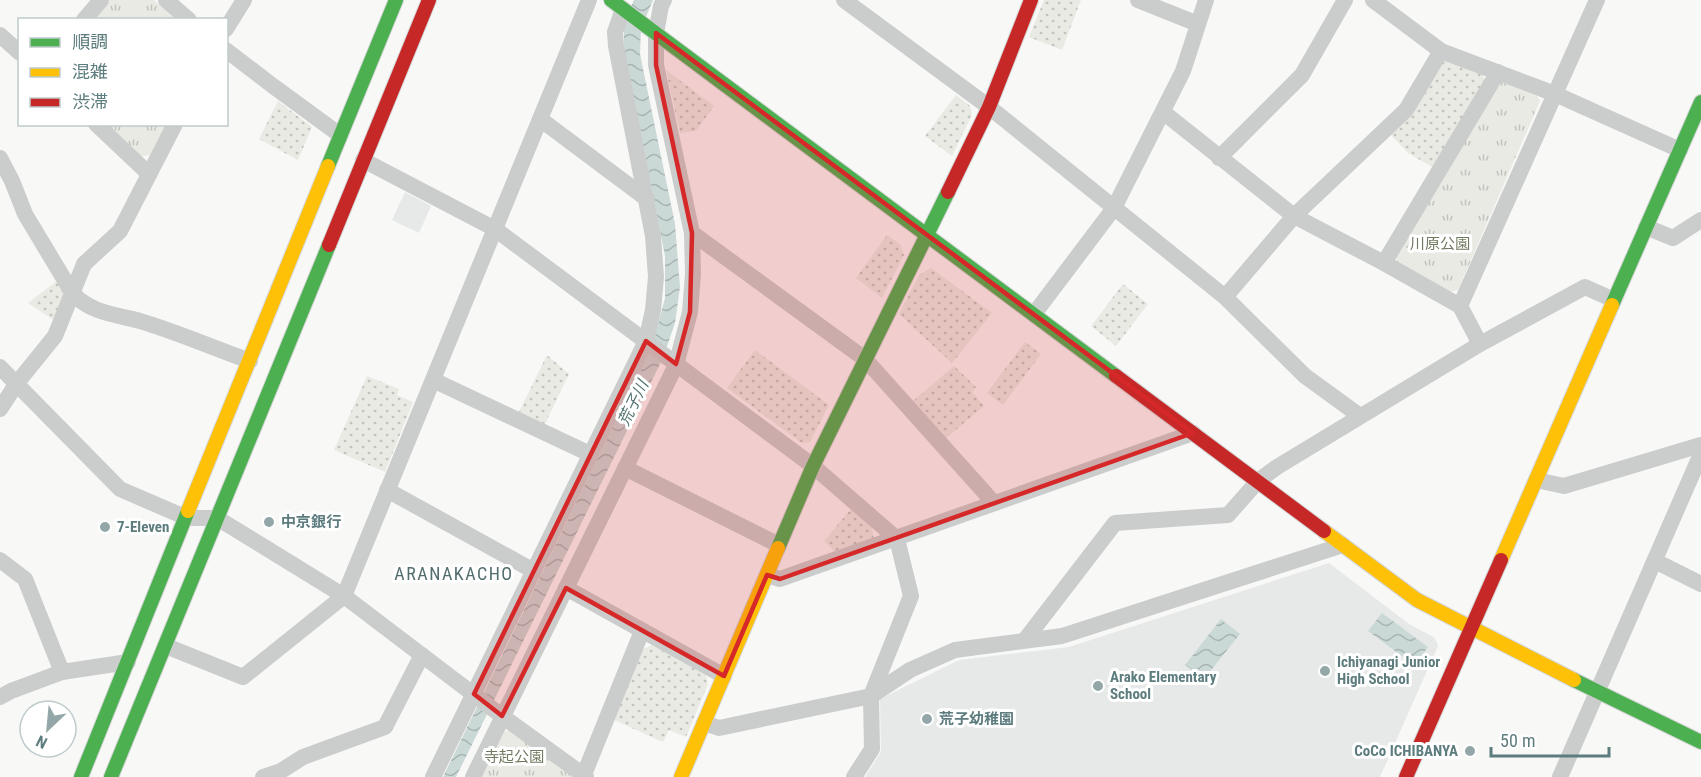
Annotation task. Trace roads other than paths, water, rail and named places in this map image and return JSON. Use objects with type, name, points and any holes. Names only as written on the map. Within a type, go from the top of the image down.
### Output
[{"type":"street","points":[[86,18],[101,0]]},
{"type":"street","points":[[166,0],[187,18]]},
{"type":"street","points":[[228,26],[244,0]]},
{"type":"street","points":[[81,777],[396,0]]},
{"type":"street","points":[[111,777],[429,0]]},
{"type":"street","points":[[166,646],[243,677],[344,596],[589,0]]},
{"type":"street","points":[[473,777],[499,713],[566,588],[625,468],[672,362],[690,312],[693,274],[692,233],[656,65],[652,30],[664,0]]},
{"type":"street","points":[[844,0],[989,107],[1225,297],[1305,376],[1360,416]]},
{"type":"street","points":[[681,777],[813,466],[989,107],[1031,0]]},
{"type":"street","points":[[1138,0],[1198,24]]},
{"type":"street","points":[[1034,314],[1114,208],[1183,71],[1206,0]]},
{"type":"street","points":[[1219,158],[1302,75],[1345,0]]},
{"type":"street","points":[[1373,0],[1441,51],[1555,94],[1680,150]]},
{"type":"street","points":[[1460,306],[1597,0]]},
{"type":"street","points":[[616,3],[1417,600],[1701,742]]},
{"type":"street","points":[[433,777],[476,696],[590,454],[647,343],[654,310],[656,277],[653,236],[616,46],[616,3]]},
{"type":"street","points":[[0,35],[18,51]]},
{"type":"street","points":[[1225,297],[1293,216],[1406,110],[1441,51]]},
{"type":"street","points":[[228,52],[340,135]]},
{"type":"street","points":[[1384,263],[1498,72]]},
{"type":"street","points":[[1406,777],[1701,102]]},
{"type":"street","points":[[1163,112],[1293,216],[1460,306],[1480,344]]},
{"type":"street","points":[[540,119],[647,199]]},
{"type":"street","points":[[98,126],[149,174]]},
{"type":"street","points":[[0,409],[17,383],[55,336],[84,264],[120,231],[175,126]]},
{"type":"street","points":[[0,158],[25,214],[73,294],[82,304],[113,316],[140,321],[250,361]]},
{"type":"street","points":[[363,160],[495,229],[813,466],[897,539],[911,596],[871,696],[872,749],[854,777]]},
{"type":"street","points":[[1646,227],[1673,238],[1701,220]]},
{"type":"street","points":[[692,233],[865,359],[994,503]]},
{"type":"street","points":[[1025,640],[1115,522],[1228,515],[1258,481],[1277,467],[1480,344],[1585,287],[1614,300]]},
{"type":"street","points":[[0,367],[120,489],[187,518],[217,518],[344,596],[584,776],[642,631]]},
{"type":"street","points":[[433,380],[590,454]]},
{"type":"street","points":[[767,575],[780,579],[1193,433]]},
{"type":"street","points":[[1536,480],[1564,486],[1701,445]]},
{"type":"street","points":[[1560,777],[1701,454]]},
{"type":"street","points":[[625,468],[780,545]]},
{"type":"street","points":[[387,490],[534,571]]},
{"type":"street","points":[[704,723],[719,728],[871,696],[910,670],[955,650],[1062,636],[1343,545]]},
{"type":"street","points":[[0,560],[25,579],[62,672]]},
{"type":"street","points":[[1655,561],[1701,584]]},
{"type":"street","points":[[566,588],[724,676]]},
{"type":"street","points":[[263,777],[287,774],[303,757],[385,727],[422,655]]},
{"type":"street","points":[[4,691],[62,672],[128,662]]},
{"type":"water","name":"荒子川","points":[[634,0],[653,0],[641,29],[640,54],[675,224],[680,287],[675,323],[663,358],[456,777],[443,777],[652,346],[665,298],[665,256],[624,49],[624,21]]},
{"type":"water","points":[[1382,613],[1428,647],[1414,665],[1368,631]]},
{"type":"water","points":[[1221,619],[1240,634],[1204,679],[1185,665]]},
{"type":"place","name":"中京銀行","points":[[269,522]]},
{"type":"place","name":"7-Eleven","points":[[105,527]]},
{"type":"place","name":"Ichiyanagi Junior High School","points":[[1325,671]]},
{"type":"place","name":"Arako Elementary School","points":[[1098,686]]},
{"type":"place","name":"荒子幼稚園","points":[[927,719]]},
{"type":"place","name":"CoCo ICHIBANYA","points":[[1470,751]]},
{"type":"district","name":"ARANAKACHO","points":[[454,573]]},
{"type":"park label","name":"川原公園","points":[[1440,244]]},
{"type":"park label","name":"寺起公園","points":[[514,757]]}]
